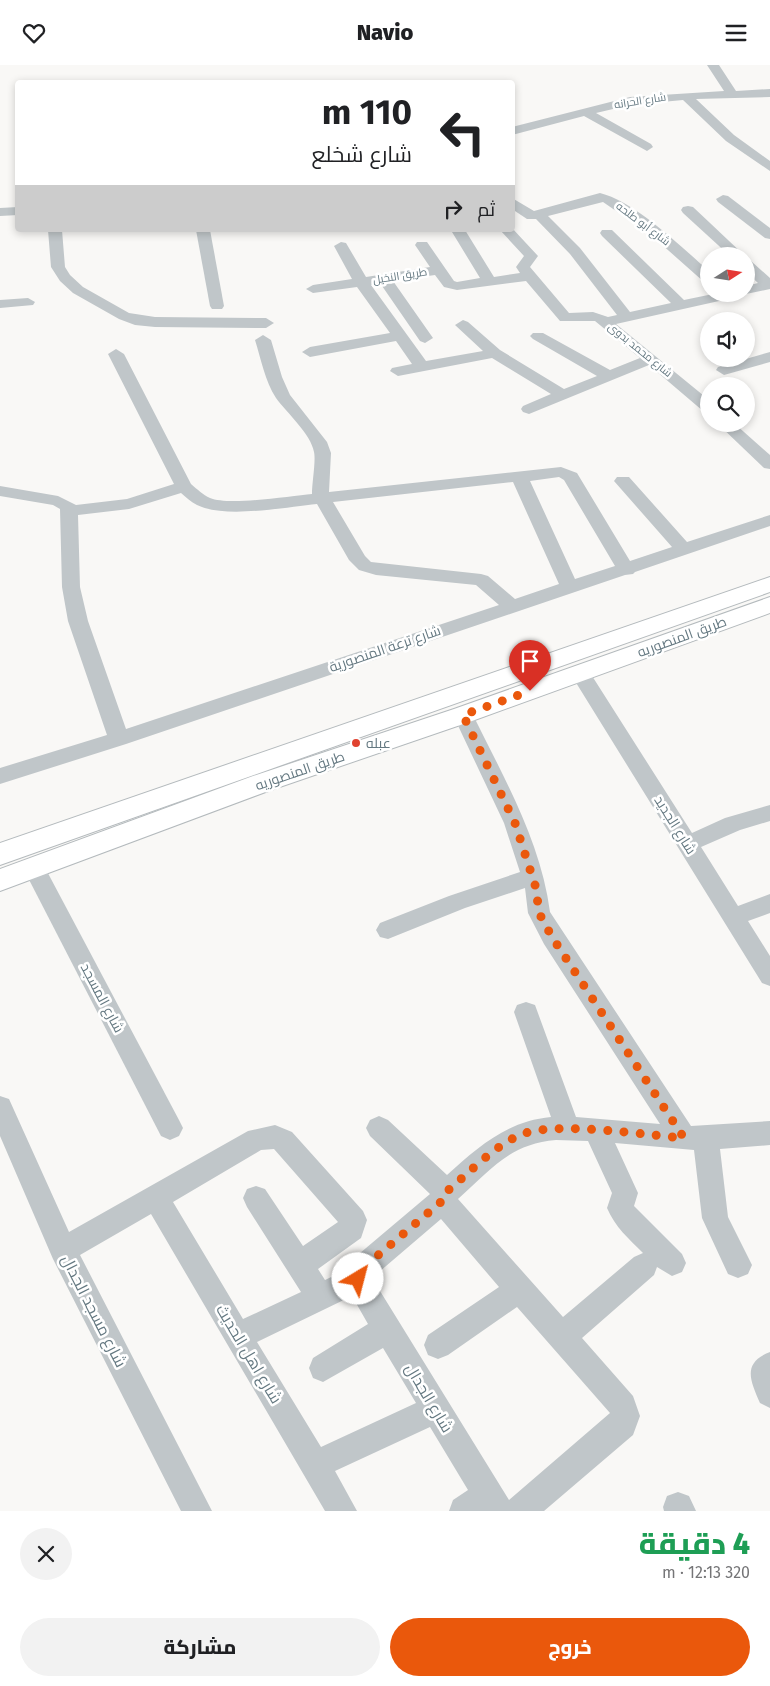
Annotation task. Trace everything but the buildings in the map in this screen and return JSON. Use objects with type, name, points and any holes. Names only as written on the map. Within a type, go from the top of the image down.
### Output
[{"type":"main road","name":"طريق المنصوريه","points":[[0,880],[34,868],[94,831],[770,584]]},
{"type":"main road","name":"طريق المنصوريه","points":[[0,854],[94,831],[463,715],[770,605]]},
{"type":"street","points":[[713,65],[732,94]]},
{"type":"street","name":"شارع الحرانه","points":[[515,130],[630,101],[686,96],[770,93]]},
{"type":"street","points":[[686,96],[730,138],[770,167]]},
{"type":"street","points":[[585,112],[647,147]]},
{"type":"street","name":"شارع أبو طلحه","points":[[540,215],[594,199],[608,199],[656,231],[700,271]]},
{"type":"street","points":[[724,199],[770,235]]},
{"type":"street","points":[[515,204],[532,216],[540,215],[575,251],[626,317]]},
{"type":"street","points":[[688,210],[728,247]]},
{"type":"street","points":[[0,212],[15,211]]},
{"type":"street","points":[[55,232],[58,267],[65,278],[78,289],[124,316],[135,320],[154,322],[266,323]]},
{"type":"street","points":[[203,232],[217,306]]},
{"type":"street","points":[[459,232],[489,281]]},
{"type":"street","points":[[508,232],[531,256],[523,267],[530,276]]},
{"type":"street","points":[[607,233],[680,304]]},
{"type":"street","points":[[422,245],[447,283],[453,285],[530,276]]},
{"type":"street","name":"طريق النخيل","points":[[340,246],[362,283]]},
{"type":"street","name":"طريق النخيل","points":[[314,289],[438,271]]},
{"type":"street","points":[[755,272],[769,285]]},
{"type":"street","name":"شارع محمد بدوى","points":[[530,276],[565,318],[593,316],[604,321],[652,359],[700,401]]},
{"type":"street","points":[[384,279],[425,338]]},
{"type":"street","points":[[362,283],[422,367]]},
{"type":"street","points":[[755,288],[769,285]]},
{"type":"street","points":[[604,321],[700,300]]},
{"type":"street","points":[[0,304],[28,302]]},
{"type":"street","points":[[463,325],[495,353],[563,395]]},
{"type":"street","points":[[310,351],[399,336]]},
{"type":"street","points":[[538,336],[609,376]]},
{"type":"street","points":[[263,340],[274,377],[283,395],[319,442],[323,453],[320,476],[321,496],[358,560],[365,566],[481,580],[512,606]]},
{"type":"street","points":[[398,371],[495,353]]},
{"type":"street","points":[[116,354],[184,487],[202,501],[226,506],[259,505],[321,496],[561,471],[568,474],[627,570]]},
{"type":"street","points":[[724,369],[770,357]]},
{"type":"street","points":[[530,409],[652,359]]},
{"type":"street","points":[[735,432],[770,464]]},
{"type":"street","points":[[519,476],[570,588]]},
{"type":"street","points":[[623,481],[684,549]]},
{"type":"street","points":[[70,511],[129,504],[184,487]]},
{"type":"street","points":[[0,491],[58,501],[65,504],[70,511],[71,587],[78,621],[119,739]]},
{"type":"street","name":"شارع ترعة المنصورية","points":[[0,776],[119,739],[512,606],[627,570],[770,520]]},
{"type":"street","name":"شارع الجديد","points":[[580,673],[770,976]]},
{"type":"street","points":[[463,715],[515,823],[533,876],[539,913],[552,937],[695,1138],[715,1218],[738,1265]]},
{"type":"street","points":[[687,844],[734,824],[770,813]]},
{"type":"street","name":"شارع المسجد","points":[[34,868],[170,1128]]},
{"type":"street","points":[[388,930],[457,902],[533,876]]},
{"type":"street","points":[[732,918],[770,903]]},
{"type":"street","points":[[526,1012],[568,1130]]},
{"type":"street","name":"شارع مسجد الجدال","points":[[0,1107],[63,1250],[197,1511]]},
{"type":"street","points":[[379,1128],[444,1196],[520,1289],[623,1405],[625,1416],[622,1423],[520,1511]]},
{"type":"street","points":[[238,1336],[320,1297],[359,1282],[363,1268],[507,1142],[522,1134],[536,1130],[568,1130],[695,1138],[770,1133]]},
{"type":"street","points":[[598,1131],[625,1193],[620,1208],[624,1215],[672,1263]]},
{"type":"street","points":[[63,1250],[258,1139],[275,1137],[283,1140],[353,1220],[350,1229],[301,1264]]},
{"type":"street","name":"شارع اهل الحديث","points":[[155,1197],[342,1511]]},
{"type":"street","points":[[256,1198],[301,1264],[320,1297]]},
{"type":"street","points":[[562,1337],[644,1266]]},
{"type":"street","name":"شارع الجدال","points":[[359,1282],[435,1409],[483,1505]]},
{"type":"street","points":[[438,1345],[520,1289]]},
{"type":"street","points":[[324,1368],[387,1329]]},
{"type":"street","points":[[315,1465],[435,1409]]},
{"type":"place","name":"عبله","points":[[356,743]]},
{"type":"route","points":[[358,1279],[359,1273],[363,1268],[442,1201],[446,1192],[507,1142],[522,1134],[536,1130],[568,1130],[684,1138],[552,937],[539,913],[536,888],[526,852],[515,823],[463,715],[530,691]]}]
